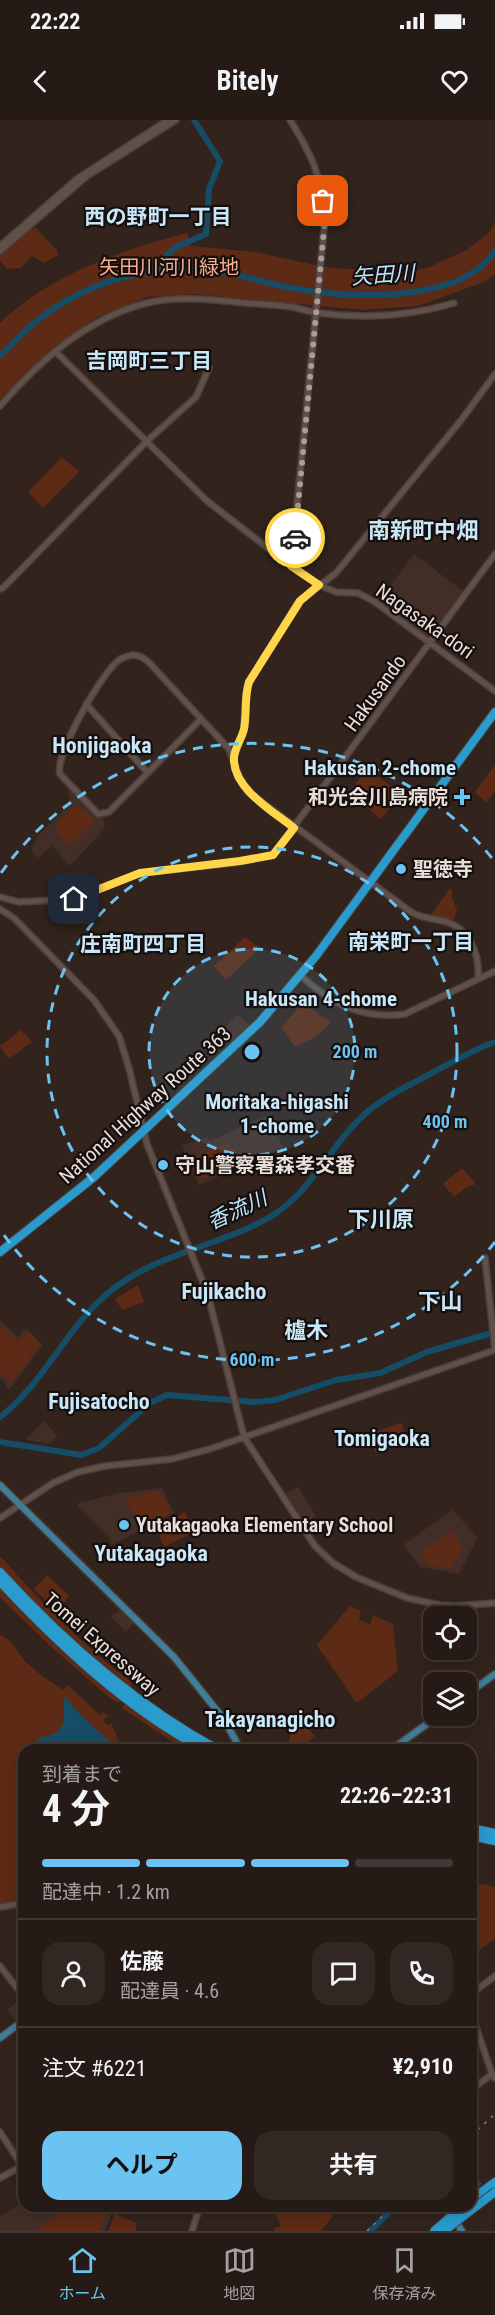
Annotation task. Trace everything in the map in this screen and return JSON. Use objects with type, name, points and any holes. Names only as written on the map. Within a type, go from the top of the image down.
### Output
[{"type":"highway","name":"National Highway Route 363","points":[[371,884],[495,712]]},
{"type":"highway","name":"National Highway Route 363","points":[[0,1257],[96,1181],[212,1069],[269,1018],[495,718]]},
{"type":"highway","name":"National Highway Route 363","points":[[0,1252],[144,1135]]},
{"type":"highway","name":"Tomei Expressway","points":[[0,1572],[58,1631],[129,1697],[209,1744]]},
{"type":"highway","name":"Tomei Expressway","points":[[0,1582],[59,1641],[168,1729],[194,1744]]},
{"type":"highway","points":[[477,1829],[495,1833]]},
{"type":"highway","points":[[477,1837],[495,1841]]},
{"type":"highway","points":[[477,2196],[495,2180]]},
{"type":"highway","points":[[477,2199],[495,2191]]},
{"type":"highway","points":[[477,2205],[495,2191]]},
{"type":"highway","points":[[432,2231],[454,2212]]},
{"type":"highway","points":[[443,2231],[461,2212]]},
{"type":"highway","points":[[443,2231],[468,2212]]},
{"type":"main road","points":[[0,1485],[174,1657],[223,1718],[238,1744]]},
{"type":"main road","points":[[477,1687],[495,1674]]},
{"type":"main road","points":[[399,1744],[424,1726]]},
{"type":"main road","points":[[0,2038],[18,2024]]},
{"type":"main road","points":[[477,2207],[495,2191]]},
{"type":"main road","points":[[432,2231],[453,2212]]},
{"type":"main road","points":[[449,2231],[471,2212]]},
{"type":"main road","points":[[450,2214],[462,2231]]},
{"type":"street","points":[[0,246],[78,178],[168,120]]},
{"type":"street","points":[[0,251],[87,176],[176,120]]},
{"type":"street","points":[[290,120],[305,145],[321,184],[325,219],[291,566]]},
{"type":"street","points":[[0,406],[55,351],[98,323],[148,303],[174,299],[216,300],[292,307],[362,317],[419,311],[454,303]]},
{"type":"street","name":"Nagasaka-dori","points":[[55,351],[216,509],[291,566],[329,591],[351,592],[367,597],[495,691]]},
{"type":"street","points":[[0,589],[147,441],[196,397],[209,368]]},
{"type":"street","points":[[233,759],[244,728],[249,682],[300,601],[336,573],[454,429],[495,374]]},
{"type":"street","name":"Hakusando","points":[[0,897],[19,902],[74,899],[140,873],[273,855],[495,554]]},
{"type":"street","points":[[201,718],[113,809],[104,814],[98,814],[60,774],[58,768],[86,704],[119,660],[131,655],[138,656],[148,661],[230,749],[240,779],[247,791],[294,828],[416,915],[447,922],[463,932],[470,939],[476,952],[478,979]]},
{"type":"street","points":[[86,704],[148,773]]},
{"type":"street","points":[[0,909],[14,918],[77,982],[111,1023],[125,1052],[144,1135],[208,1295],[244,1437],[315,1546],[348,1573],[372,1585],[423,1602],[456,1606],[495,1603]]},
{"type":"street","points":[[302,977],[347,1007],[372,1016],[381,1016],[405,1014],[495,971]]},
{"type":"street","points":[[0,1518],[53,1483],[85,1470],[172,1460],[495,1350],[485,1258]]},
{"type":"street","points":[[0,1907],[18,1904]]},
{"type":"street","points":[[0,1966],[18,1989]]},
{"type":"street","points":[[477,1990],[495,1976]]},
{"type":"street","points":[[477,2029],[493,2076],[477,2087]]},
{"type":"street","points":[[0,2132],[18,2160]]},
{"type":"street","points":[[0,2178],[18,2168]]},
{"type":"street","points":[[192,2231],[198,2212]]},
{"type":"shaded area","points":[[414,554],[463,591],[430,636],[379,601]]},
{"type":"shaded area","points":[[66,784],[90,811],[103,817],[105,828],[70,866],[52,846],[38,858],[32,851],[38,836],[71,803]]},
{"type":"shaded area","points":[[237,1014],[252,1027],[233,1046],[223,1030]]},
{"type":"shaded area","points":[[269,1114],[283,1147],[199,1185],[182,1145],[207,1137],[210,1141]]},
{"type":"shaded area","points":[[0,1320],[18,1337],[26,1328],[43,1345],[9,1390],[0,1377]]},
{"type":"shaded area","points":[[44,1421],[57,1436],[50,1444],[27,1440],[27,1438]]},
{"type":"shaded area","points":[[298,1487],[316,1516],[305,1523],[284,1493]]},
{"type":"shaded area","name":"Yutakagaoka Elementary School","points":[[162,1488],[174,1513],[112,1545],[107,1536],[77,1506],[78,1503],[119,1493]]},
{"type":"shaded area","points":[[452,1510],[478,1537],[459,1574],[420,1567],[403,1545]]},
{"type":"shaded area","points":[[120,1609],[134,1623],[126,1632],[111,1617]]},
{"type":"shaded area","points":[[18,2001],[18,2019],[15,2021],[7,2009]]},
{"type":"shaded area","points":[[18,2205],[18,2212],[112,2212],[105,2231],[0,2231],[0,2217]]},
{"type":"green space","name":"矢田川河川緑地","points":[[495,223],[495,274],[484,282],[418,306],[362,310],[196,294],[147,297],[97,317],[54,347],[0,399],[0,323],[42,291],[112,256],[187,233],[191,246],[255,252],[324,267],[402,274],[427,268],[465,251],[489,233]]},
{"type":"green space","points":[[36,228],[57,250],[58,255],[44,263],[32,256],[21,268],[7,269],[0,261],[0,255],[27,230]]},
{"type":"green space","points":[[62,457],[79,472],[43,508],[28,492]]},
{"type":"green space","points":[[495,765],[495,792],[486,802],[475,792]]},
{"type":"green space","points":[[367,769],[401,793],[381,819],[348,793]]},
{"type":"green space","points":[[74,805],[92,816],[95,823],[69,845],[57,831],[57,824]]},
{"type":"green space","points":[[450,888],[457,910],[453,921],[430,917]]},
{"type":"green space","points":[[245,937],[260,948],[226,980],[214,966]]},
{"type":"green space","points":[[303,1003],[331,1022],[317,1036],[295,1047],[281,1027]]},
{"type":"green space","points":[[21,1030],[32,1042],[9,1059],[0,1046]]},
{"type":"green space","points":[[229,1143],[238,1163],[202,1179],[197,1177],[189,1158]]},
{"type":"green space","points":[[462,1168],[476,1184],[465,1188],[454,1197],[443,1184]]},
{"type":"green space","points":[[138,1285],[144,1302],[122,1310],[115,1299]]},
{"type":"green space","points":[[0,1324],[18,1342],[28,1332],[40,1344],[10,1383],[0,1371]]},
{"type":"green space","points":[[400,1423],[407,1441],[378,1453],[375,1452],[370,1434]]},
{"type":"green space","points":[[158,1491],[161,1497],[164,1496],[170,1508],[168,1515],[139,1528],[125,1498]]},
{"type":"green space","points":[[185,1512],[194,1532],[164,1547],[156,1527]]},
{"type":"green space","points":[[452,1531],[462,1547],[451,1569],[430,1565],[421,1554],[422,1551]]},
{"type":"green space","points":[[0,1556],[62,1622],[130,1681],[131,1689],[31,1599],[0,1567]]},
{"type":"green space","points":[[47,1575],[69,1596],[57,1612],[34,1589]]},
{"type":"green space","points":[[0,1588],[53,1643],[121,1701],[112,1700],[49,1645],[0,1597]]},
{"type":"green space","points":[[350,1606],[361,1611],[359,1620],[370,1624],[373,1615],[393,1624],[398,1671],[358,1702],[355,1701],[317,1645]]},
{"type":"green space","points":[[0,1635],[8,1640],[27,1663],[40,1674],[63,1690],[68,1685],[100,1715],[103,1712],[109,1716],[103,1719],[107,1725],[111,1723],[119,1741],[119,1744],[18,1744],[18,1902],[0,1904]]},
{"type":"green space","points":[[125,1702],[189,1744],[176,1744],[122,1708]]},
{"type":"green space","points":[[302,1721],[315,1736],[305,1744],[289,1742],[292,1728]]},
{"type":"green space","points":[[477,1885],[495,1887],[495,1939],[477,1952]]},
{"type":"green space","points":[[63,2212],[107,2212],[100,2231],[34,2231]]},
{"type":"green space","points":[[265,2212],[328,2212],[333,2216],[321,2231],[275,2231],[274,2228],[281,2226],[275,2213],[267,2215]]},
{"type":"green space","points":[[115,2214],[136,2223],[136,2231],[108,2231]]},
{"type":"water","points":[[66,1696],[79,1713],[113,1744],[35,1744],[38,1739],[55,1733],[61,1728],[64,1719]]},
{"type":"waterway","points":[[153,271],[174,248],[206,234],[209,189],[220,161],[194,120]]},
{"type":"waterway","name":"矢田川","points":[[0,355],[44,315],[68,300],[93,287],[134,275],[164,270],[205,270],[310,291],[338,294],[398,294],[455,281],[478,269],[495,251]]},
{"type":"waterway","name":"香流川","points":[[0,1417],[16,1403],[42,1373],[92,1308],[125,1280],[165,1260],[229,1236],[270,1217],[305,1187],[342,1139],[380,1102],[479,1048],[495,1042]]},
{"type":"waterway","points":[[0,1442],[81,1455],[99,1448],[150,1403],[167,1395],[253,1402],[275,1400],[336,1380],[380,1373],[427,1352],[495,1332]]},
{"type":"waterway","points":[[370,2231],[390,2212]]},
{"type":"railway","points":[[477,2130],[495,2114]]},
{"type":"railway","points":[[367,2231],[387,2212]]},
{"type":"way so far","points":[[295,538],[325,219],[323,201]]},
{"type":"place","name":"和光会川島病院","points":[[462,797]]},
{"type":"place","name":"聖徳寺","points":[[401,869]]},
{"type":"place","name":"守山警察署森孝交番","points":[[163,1165]]},
{"type":"place","name":"Yutakagaoka Elementary School","points":[[124,1525]]},
{"type":"district","name":"西の野町一丁目","points":[[158,217]]},
{"type":"district","name":"吉岡町三丁目","points":[[149,361]]},
{"type":"district","name":"南新町中畑","points":[[423,530]]},
{"type":"district","name":"Honjigaoka","points":[[102,745]]},
{"type":"district","name":"Hakusan 2-chome","points":[[380,768]]},
{"type":"district","name":"南栄町一丁目","points":[[411,942]]},
{"type":"district","name":"庄南町四丁目","points":[[143,944]]},
{"type":"district","name":"Hakusan 4-chome","points":[[321,999]]},
{"type":"district","name":"Moritaka-higashi 1-chome","points":[[277,1114]]},
{"type":"district","name":"下川原","points":[[381,1219]]},
{"type":"district","name":"Fujikacho","points":[[224,1291]]},
{"type":"district","name":"下山","points":[[440,1301]]},
{"type":"district","name":"櫨木","points":[[306,1330]]},
{"type":"district","name":"Fujisatocho","points":[[99,1401]]},
{"type":"district","name":"Tomigaoka","points":[[382,1438]]},
{"type":"district","name":"Yutakagaoka","points":[[151,1553]]},
{"type":"district","name":"Takayanagicho","points":[[270,1719]]},
{"type":"route","points":[[74,899],[140,873],[273,855],[294,828],[247,791],[233,759],[244,728],[249,682],[300,601],[319,585],[291,566],[295,538]]}]
